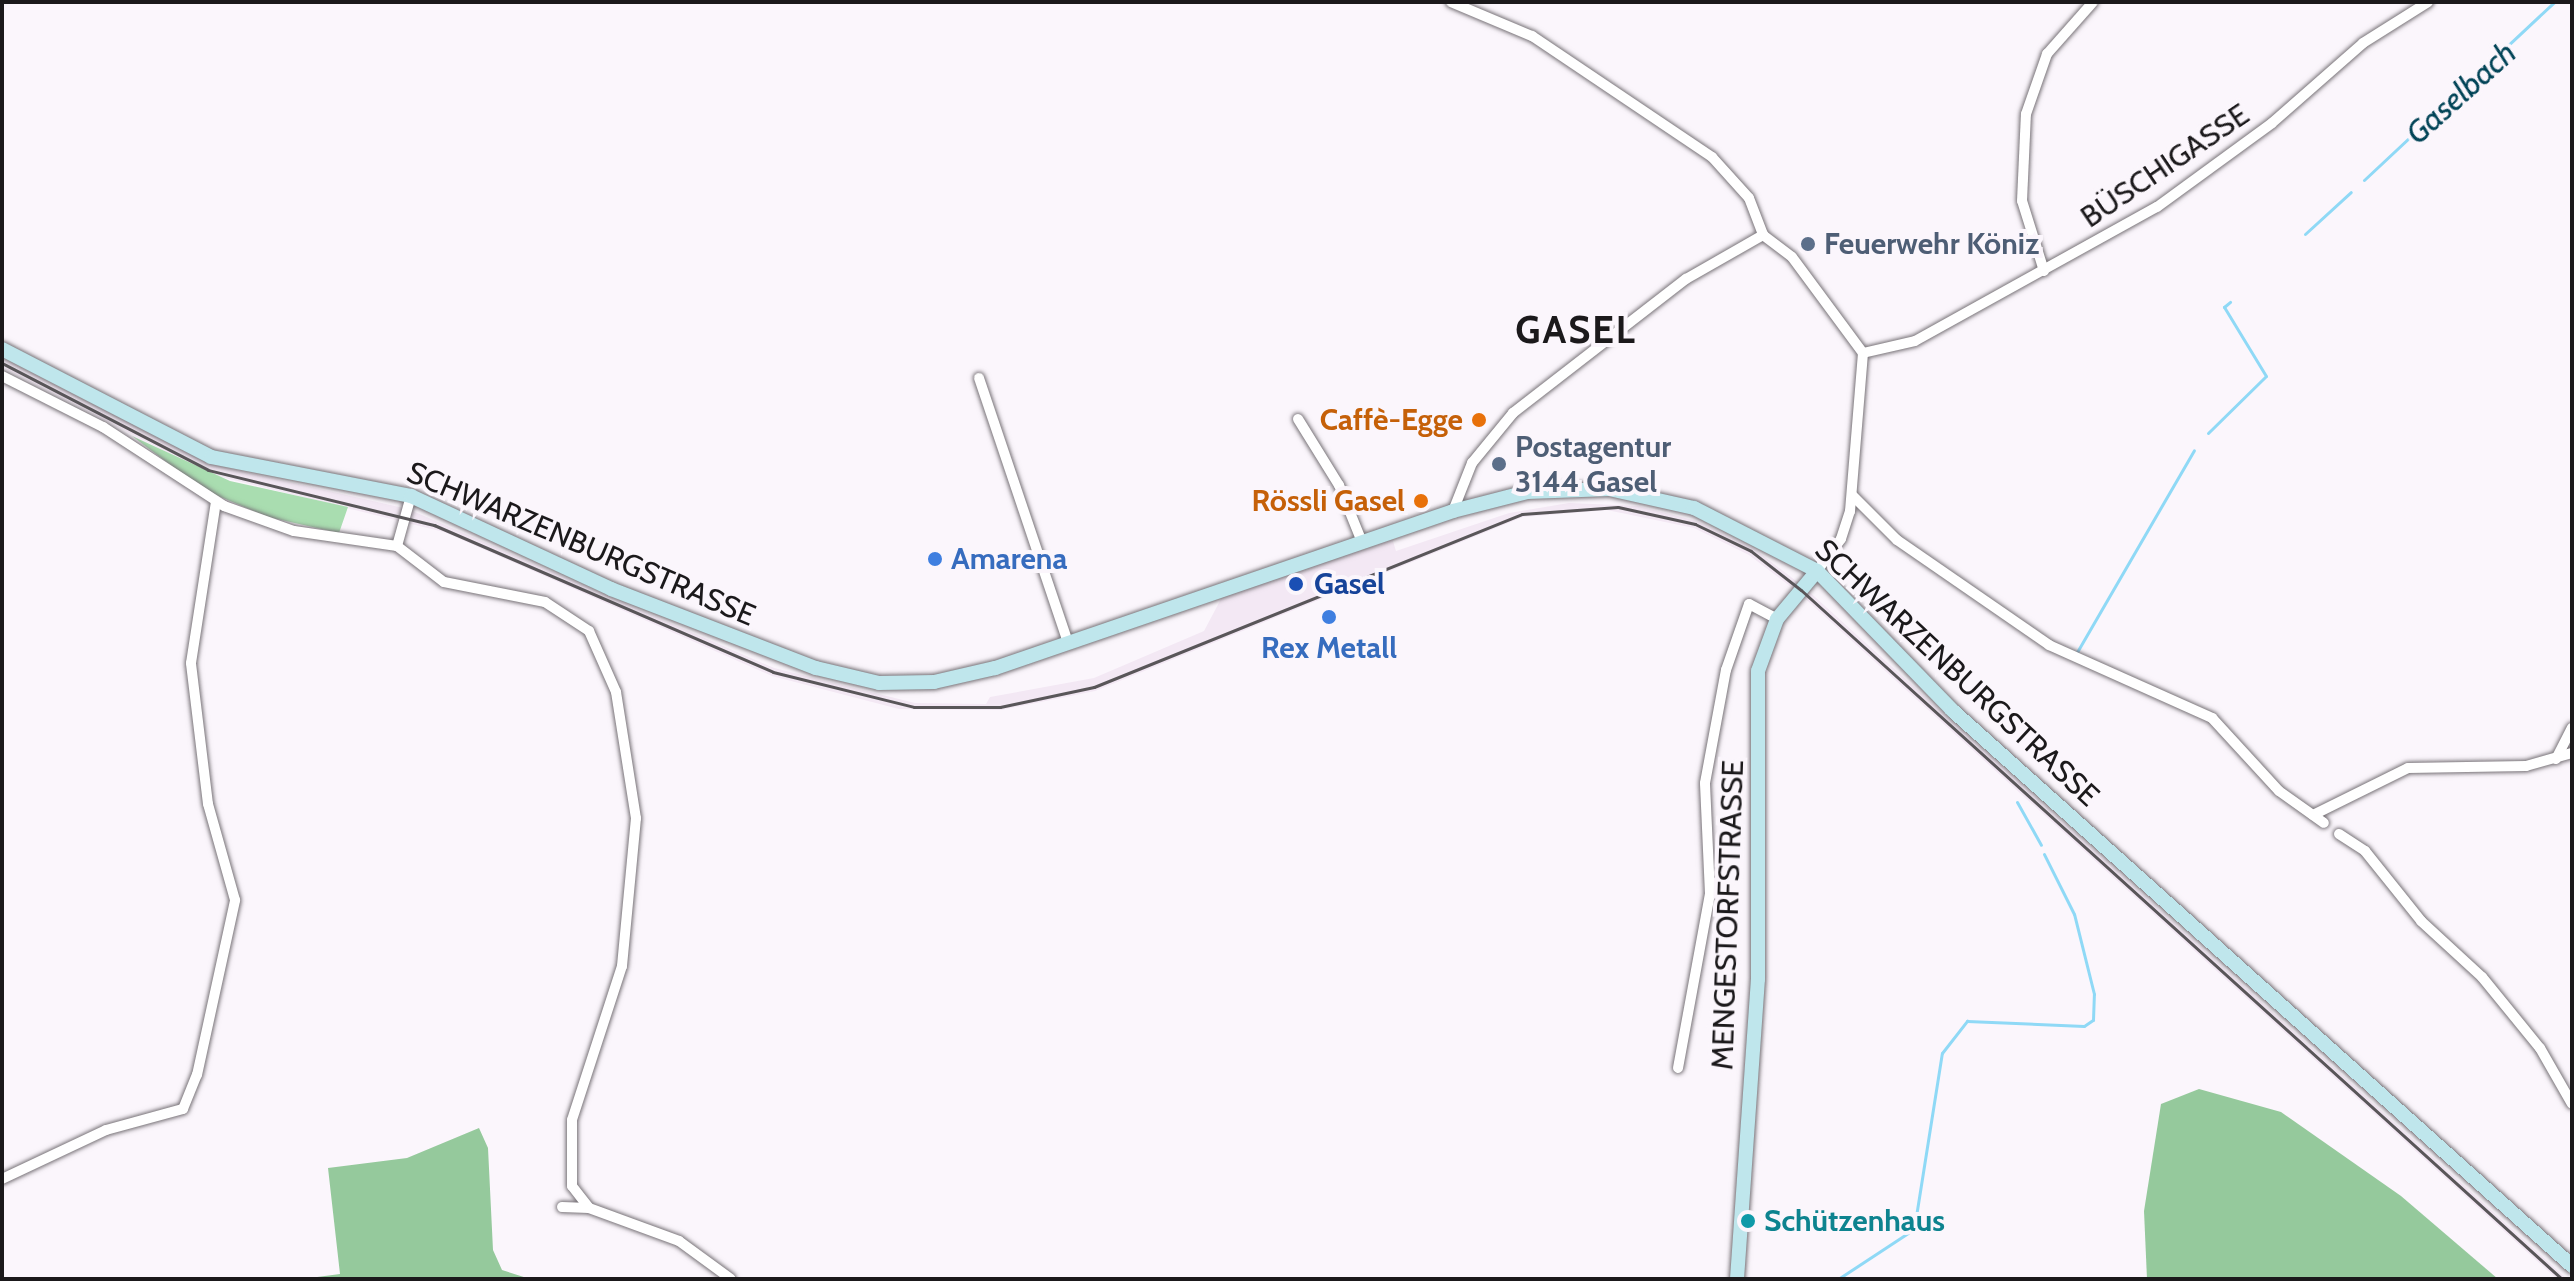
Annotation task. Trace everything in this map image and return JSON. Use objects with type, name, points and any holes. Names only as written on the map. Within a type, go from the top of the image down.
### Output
[{"type":"main road","name":"SCHWARZENBURGSTRASSE","points":[[2,349],[219,460],[411,496],[593,582],[849,678],[934,682],[1068,643],[1453,511],[1549,489],[1635,492],[1722,519],[1817,571],[1952,710],[2572,1266]]},
{"type":"main road","name":"MENGESTORFSTRASSE","points":[[1737,1279],[1758,979],[1758,679],[1777,619],[1817,571]]},
{"type":"street","points":[[1451,2],[1532,36],[1702,149],[1749,198],[1763,235],[1792,257],[1863,353],[1852,495],[1844,534],[1817,571]]},
{"type":"street","points":[[2044,271],[2024,217],[2026,114],[2047,54],[2093,2]]},
{"type":"street","name":"BÜSCHIGASSE","points":[[1863,353],[1915,341],[2044,271],[2203,176],[2363,43],[2428,2]]},
{"type":"street","points":[[1453,511],[1472,463],[1513,413],[1686,279],[1763,235]]},
{"type":"street","points":[[2,376],[103,427],[216,502],[294,531],[397,546],[419,570],[463,590],[566,611],[598,643],[616,692],[634,777],[634,846],[617,988],[572,1120],[572,1186],[562,1207],[589,1208],[679,1241],[731,1279]]},
{"type":"street","points":[[979,378],[1068,643]]},
{"type":"street","points":[[1298,419],[1339,485],[1362,542]]},
{"type":"street","points":[[1852,495],[1897,540],[2049,645],[2212,718],[2279,791],[2324,823]]},
{"type":"street","points":[[397,546],[411,496]]},
{"type":"street","points":[[2,1179],[106,1130],[183,1109],[197,1075],[235,900],[208,804],[191,663],[193,618],[216,502]]},
{"type":"street","points":[[1678,1068],[1710,894],[1705,783],[1726,670],[1749,604],[1777,619]]},
{"type":"street","points":[[2556,759],[2572,728]]},
{"type":"street","points":[[2313,815],[2408,768],[2556,759],[2572,753]]},
{"type":"street","points":[[2339,834],[2365,851],[2421,921],[2482,977],[2540,1048],[2572,1104]]},
{"type":"street","points":[[572,1186],[589,1208]]},
{"type":"shaded area","points":[[2,358],[210,464],[408,509],[774,668],[915,703],[986,704],[990,697],[1094,678],[1204,631],[1222,597],[1392,538],[1396,551],[1509,513],[1569,503],[1638,506],[1697,521],[1753,548],[1804,587],[2567,1279],[2557,1279],[1799,593],[1749,555],[1694,528],[1607,510],[1523,517],[1095,691],[1001,710],[899,709],[772,676],[444,532],[209,474],[2,367]]},
{"type":"green space","points":[[132,436],[230,481],[348,507],[339,533],[268,517],[204,490]]},
{"type":"green space","points":[[2199,1089],[2281,1112],[2401,1196],[2498,1279],[2147,1279],[2144,1211],[2161,1104]]},
{"type":"green space","points":[[479,1128],[488,1148],[493,1250],[502,1270],[530,1279],[302,1279],[340,1274],[328,1168],[407,1158]]},
{"type":"waterway","name":"Gaselbach","points":[[2364,180],[2554,2]]},
{"type":"waterway","name":"Gaselbach","points":[[2305,234],[2351,192]]},
{"type":"waterway","name":"Gaselbach","points":[[2208,433],[2266,376],[2224,307],[2230,302]]},
{"type":"waterway","name":"Gaselbach","points":[[2077,652],[2194,450]]},
{"type":"waterway","name":"Gaselbach","points":[[2017,802],[2041,845]]},
{"type":"waterway","name":"Gaselbach","points":[[1838,1279],[1914,1229],[1942,1053],[1967,1021],[2084,1026],[2093,1020],[2094,994],[2074,914],[2044,854]]},
{"type":"railway","points":[[2,363],[208,470],[434,525],[773,672],[914,707],[1000,707],[1094,687],[1522,514],[1618,507],[1695,524],[1751,551],[1801,590],[2562,1279]]},
{"type":"place","name":"Feuerwehr Köniz","points":[[1808,244]]},
{"type":"place","name":"Caffè-Egge","points":[[1479,420]]},
{"type":"place","name":"Postagentur 3144 Gasel","points":[[1499,464]]},
{"type":"place","name":"Rössli Gasel","points":[[1421,501]]},
{"type":"place","name":"Amarena","points":[[935,559]]},
{"type":"place","name":"Gasel","points":[[1296,584]]},
{"type":"place","name":"Rex Metall","points":[[1329,617]]},
{"type":"place","name":"Schützenhaus","points":[[1748,1221]]},
{"type":"district","name":"GASEL","points":[[1576,330]]}]
